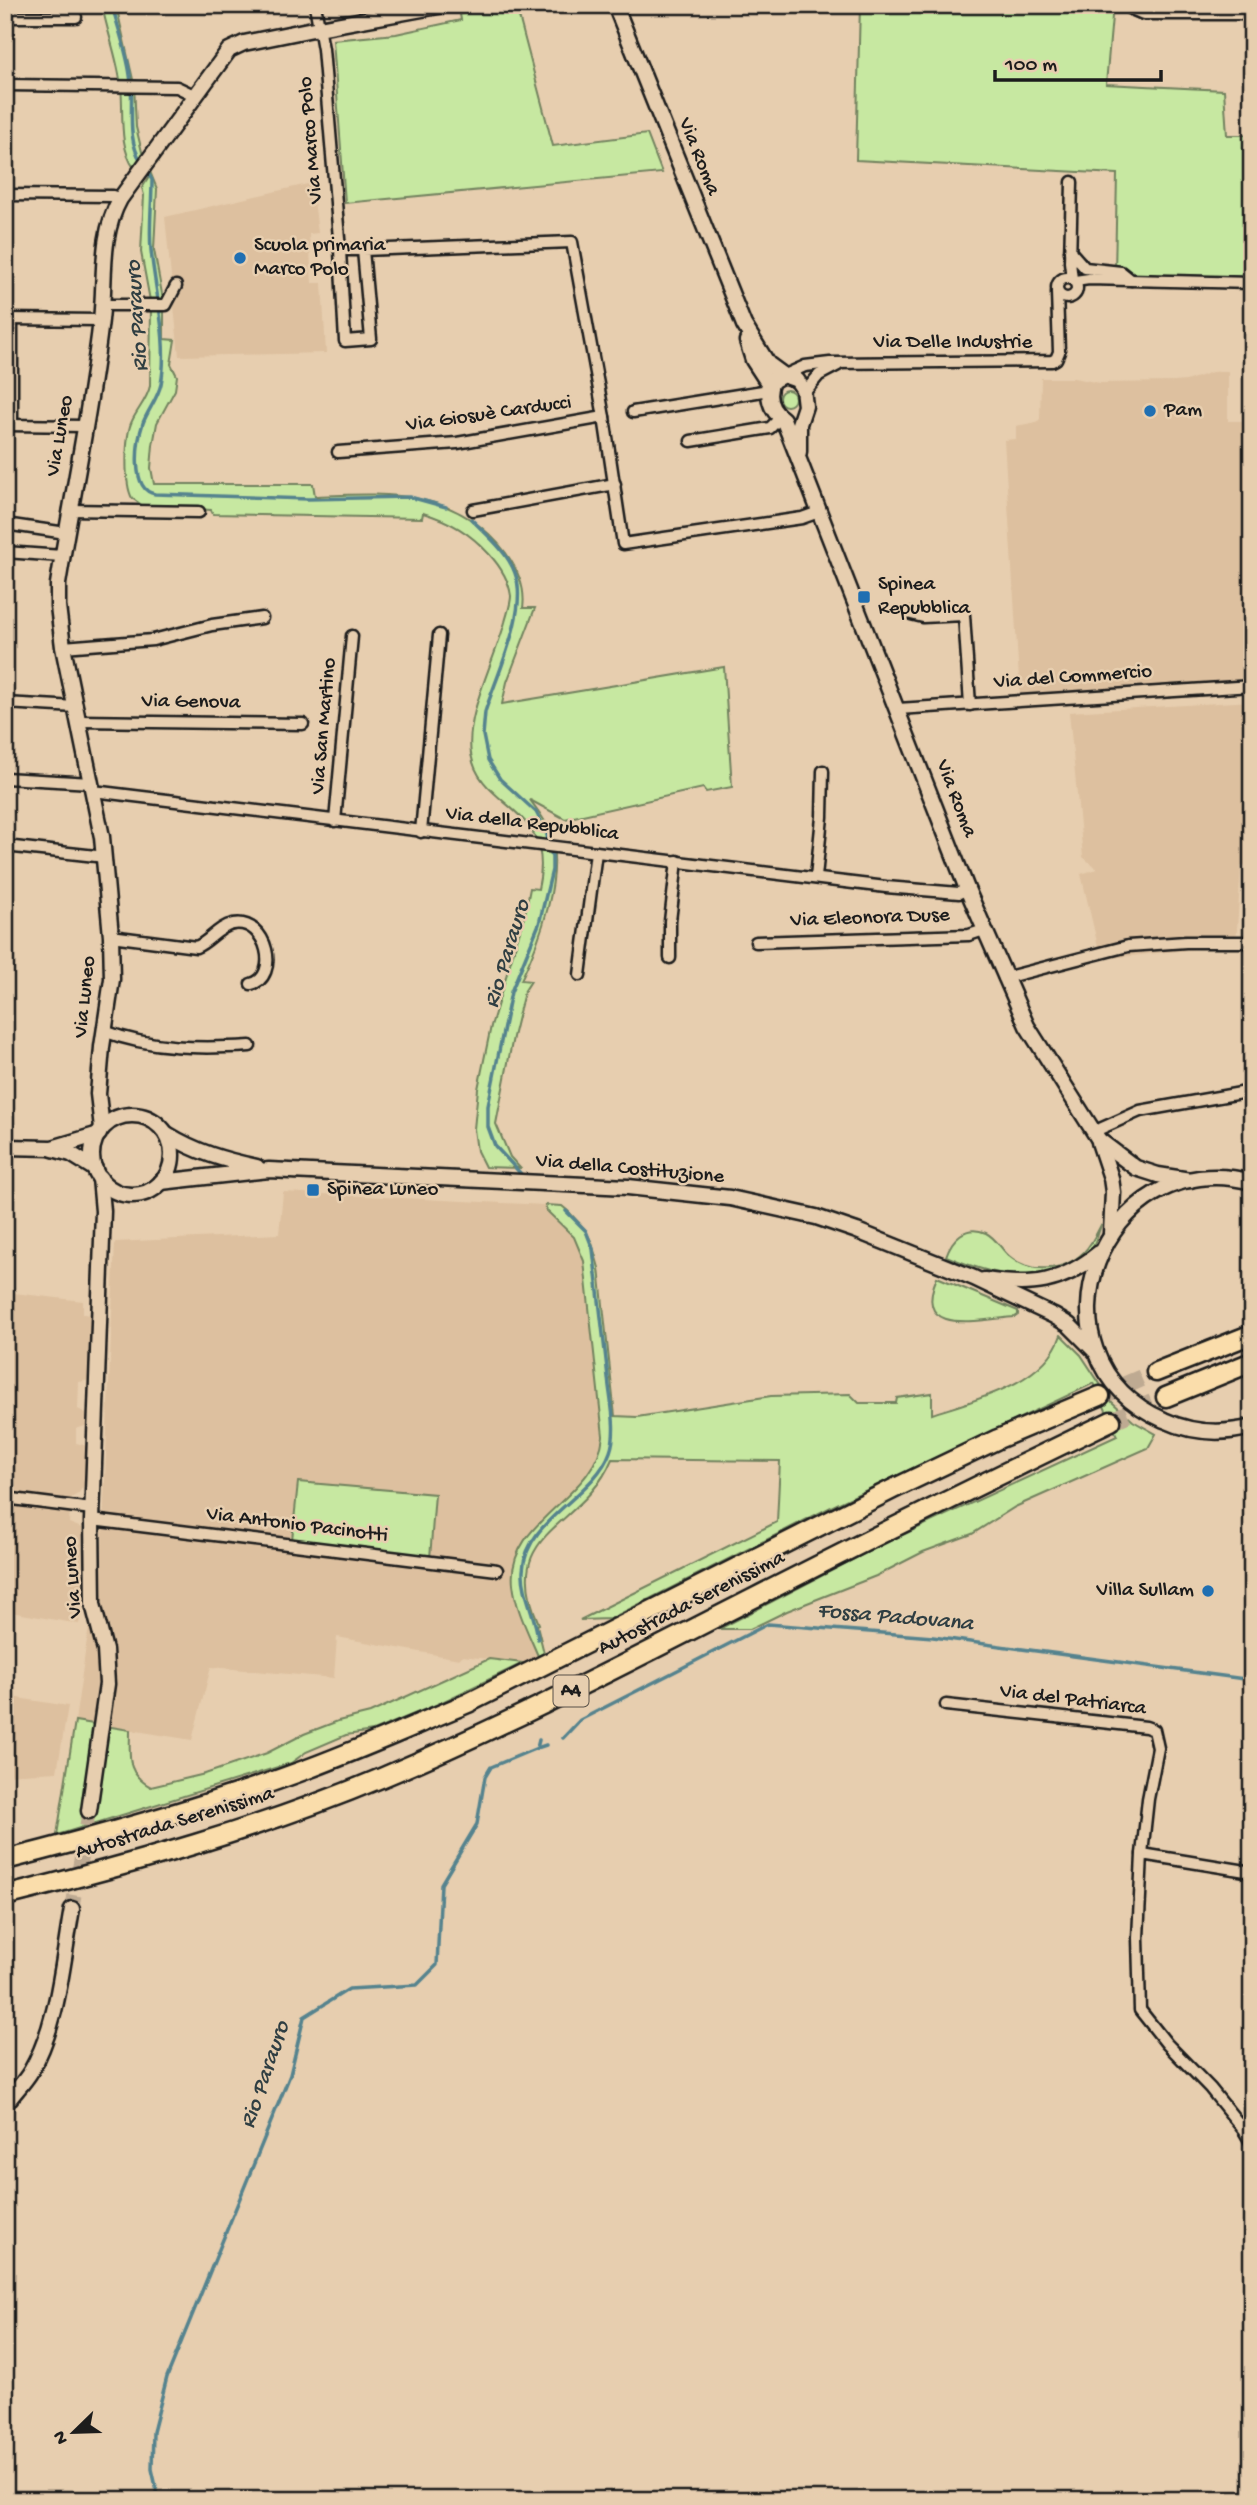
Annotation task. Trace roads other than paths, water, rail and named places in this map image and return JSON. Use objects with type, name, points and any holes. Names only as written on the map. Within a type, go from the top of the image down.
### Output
[{"type":"highway","points":[[1156,1372],[1252,1334]]},
{"type":"highway","points":[[1166,1397],[1252,1362]]},
{"type":"highway","name":"Autostrada Serenissima","points":[[5,1860],[153,1820],[309,1769],[384,1739],[468,1703],[998,1439],[1100,1396]]},
{"type":"highway","name":"Autostrada Serenissima","points":[[5,1896],[164,1854],[318,1803],[381,1778],[571,1691],[911,1518],[1111,1422]]},
{"type":"street","name":"Via Marco Polo","points":[[315,5],[320,27],[340,250],[345,341],[371,339],[363,250]]},
{"type":"street","name":"Via Luneo","points":[[100,1131],[98,1094],[112,979],[111,936],[104,857],[64,647],[58,607],[58,584],[101,320],[107,235],[120,199],[225,54],[234,47],[320,27],[444,5]]},
{"type":"street","name":"Via Roma","points":[[615,5],[744,325],[753,360],[769,388],[770,402],[782,419],[800,460],[1004,978],[1046,1060],[1096,1136]]},
{"type":"street","points":[[1128,5],[1129,8],[1143,13],[1252,14]]},
{"type":"street","points":[[5,18],[76,17]]},
{"type":"street","points":[[5,85],[177,87],[196,96]]},
{"type":"street","points":[[1072,182],[1072,286]]},
{"type":"street","points":[[5,195],[113,196],[120,199]]},
{"type":"street","name":"Via Giosuè Carducci","points":[[363,250],[572,242],[604,417],[623,544],[802,518],[819,512]]},
{"type":"street","points":[[340,250],[363,250]]},
{"type":"street","points":[[1070,257],[1085,268],[1121,272],[1131,281]]},
{"type":"street","name":"Via Delle Industrie","points":[[784,375],[805,366],[845,363],[1052,361],[1059,354],[1058,292],[1062,297],[1072,286],[1097,280],[1252,283]]},
{"type":"street","points":[[103,305],[159,305],[176,286]]},
{"type":"street","name":"Via Delle Industrie","points":[[1059,315],[1072,286]]},
{"type":"street","points":[[84,426],[8,425],[9,319],[101,320]]},
{"type":"street","name":"Via Roma","points":[[744,325],[768,364],[797,380],[804,393],[798,436],[800,460]]},
{"type":"street","name":"Via Delle Industrie","points":[[804,393],[814,380],[829,369],[845,363]]},
{"type":"street","points":[[805,366],[814,380]]},
{"type":"street","points":[[633,412],[769,388],[775,378],[784,375]]},
{"type":"street","points":[[691,441],[770,428],[782,419],[793,420],[803,412]]},
{"type":"street","name":"Via Giosuè Carducci","points":[[338,452],[457,443],[604,417]]},
{"type":"street","points":[[473,510],[615,484]]},
{"type":"street","points":[[69,510],[199,512]]},
{"type":"street","points":[[5,524],[66,533]]},
{"type":"street","points":[[5,552],[62,556]]},
{"type":"street","points":[[911,614],[923,617],[964,615],[970,705]]},
{"type":"street","points":[[64,647],[153,640],[212,625],[262,618]]},
{"type":"street","points":[[421,832],[439,635]]},
{"type":"street","name":"Via San Martino","points":[[335,821],[352,636]]},
{"type":"street","name":"Via del Commercio","points":[[898,709],[1252,686]]},
{"type":"street","name":"Via Genova","points":[[5,704],[77,714],[303,724]]},
{"type":"street","points":[[817,877],[823,771]]},
{"type":"street","name":"Via della Repubblica","points":[[5,778],[92,787],[421,832],[886,887],[959,893],[967,889]]},
{"type":"street","points":[[5,846],[104,857]]},
{"type":"street","points":[[580,975],[596,852]]},
{"type":"street","points":[[670,958],[670,921],[677,861]]},
{"type":"street","points":[[111,936],[196,947],[225,926],[246,925],[259,932],[266,948],[264,975],[261,980],[251,984]]},
{"type":"street","name":"Via Eleonora Duse","points":[[756,942],[969,935],[984,930]]},
{"type":"street","points":[[1004,978],[1128,946],[1186,942],[1252,942]]},
{"type":"street","points":[[104,1031],[167,1045],[216,1048],[250,1045]]},
{"type":"street","points":[[100,1082],[108,1105],[122,1116]]},
{"type":"street","points":[[1096,1136],[1140,1111],[1252,1091]]},
{"type":"street","points":[[5,1147],[52,1148],[71,1154],[98,1174],[112,1189],[128,1194],[150,1190],[161,1182],[169,1172],[172,1159],[172,1146],[159,1124],[135,1115],[122,1116],[100,1131],[52,1148]]},
{"type":"street","points":[[98,1174],[93,1149],[100,1131]]},
{"type":"street","name":"Via della Costituzione","points":[[167,1134],[198,1152],[269,1170]]},
{"type":"street","points":[[1096,1136],[1136,1168],[1190,1180]]},
{"type":"street","points":[[1096,1136],[1111,1178],[1111,1233]]},
{"type":"street","name":"Via della Costituzione","points":[[161,1182],[269,1170],[628,1187],[730,1198],[816,1217],[974,1278]]},
{"type":"street","name":"Via Luneo","points":[[89,1811],[107,1684],[105,1650],[93,1604],[92,1515],[103,1211],[98,1174]]},
{"type":"street","points":[[1251,1427],[1224,1432],[1204,1432],[1176,1425],[1153,1415],[1126,1395],[1110,1376],[1097,1353],[1090,1329],[1088,1302],[1090,1285],[1101,1252],[1111,1233],[1121,1220],[1147,1197],[1168,1186],[1190,1180],[1220,1177],[1252,1182]]},
{"type":"street","points":[[103,1211],[128,1194]]},
{"type":"street","points":[[974,1278],[1009,1283],[1045,1282],[1069,1274],[1101,1252]]},
{"type":"street","points":[[974,1278],[1069,1325],[1097,1353]]},
{"type":"street","name":"Via Antonio Pacinotti","points":[[5,1498],[92,1515],[497,1570]]},
{"type":"street","name":"Via del Patriarca","points":[[946,1705],[1146,1727],[1154,1731],[1158,1748],[1142,1854],[1138,1938],[1140,2011],[1167,2045],[1210,2088],[1252,2144]]},
{"type":"street","points":[[1142,1854],[1252,1872]]},
{"type":"street","points":[[5,2105],[30,2072],[45,2041],[53,2015],[72,1909]]},
{"type":"waterway","name":"Rio Parauro","points":[[112,5],[129,66],[133,141],[141,161]]},
{"type":"waterway","name":"Rio Parauro","points":[[147,171],[152,180],[151,250],[163,352],[161,384],[143,423],[139,441],[137,464],[142,484],[147,491],[155,494],[308,499],[410,497],[446,507]]},
{"type":"waterway","name":"Rio Parauro","points":[[471,519],[507,558],[515,573],[518,588],[518,605],[510,642],[485,712],[483,735],[488,760],[500,779],[536,812],[546,831],[552,857],[552,870],[539,924],[511,992],[488,1106],[488,1127],[495,1146],[523,1176]]},
{"type":"waterway","name":"Rio Parauro","points":[[538,1639],[523,1580],[527,1553],[547,1522],[602,1468],[610,1452],[613,1434],[593,1249],[586,1231],[566,1211]]},
{"type":"waterway","name":"Fossa Padovana","points":[[563,1738],[580,1720],[768,1624],[933,1637],[1252,1680]]},
{"type":"waterway","name":"Rio Parauro","points":[[159,2500],[152,2469],[153,2432],[167,2377],[290,2075],[304,2017],[349,1989],[417,1985],[437,1965],[441,1884],[477,1824],[485,1777],[491,1767],[537,1748],[539,1740]]},
{"type":"waterway","name":"Fossa Padovana","points":[[537,1748],[546,1745]]},
{"type":"tunnel","points":[[1100,1396],[1156,1372]]},
{"type":"tunnel","points":[[1111,1421],[1166,1397]]},
{"type":"tunnel","points":[[72,1909],[89,1811]]},
{"type":"place","name":"Scuola primaria Marco Polo","points":[[240,258]]},
{"type":"place","name":"Pam","points":[[1150,411]]},
{"type":"place","name":"Spinea Repubblica","points":[[864,597]]},
{"type":"place","name":"Spinea Luneo","points":[[313,1190]]},
{"type":"place","name":"Villa Sullam","points":[[1208,1591]]}]
